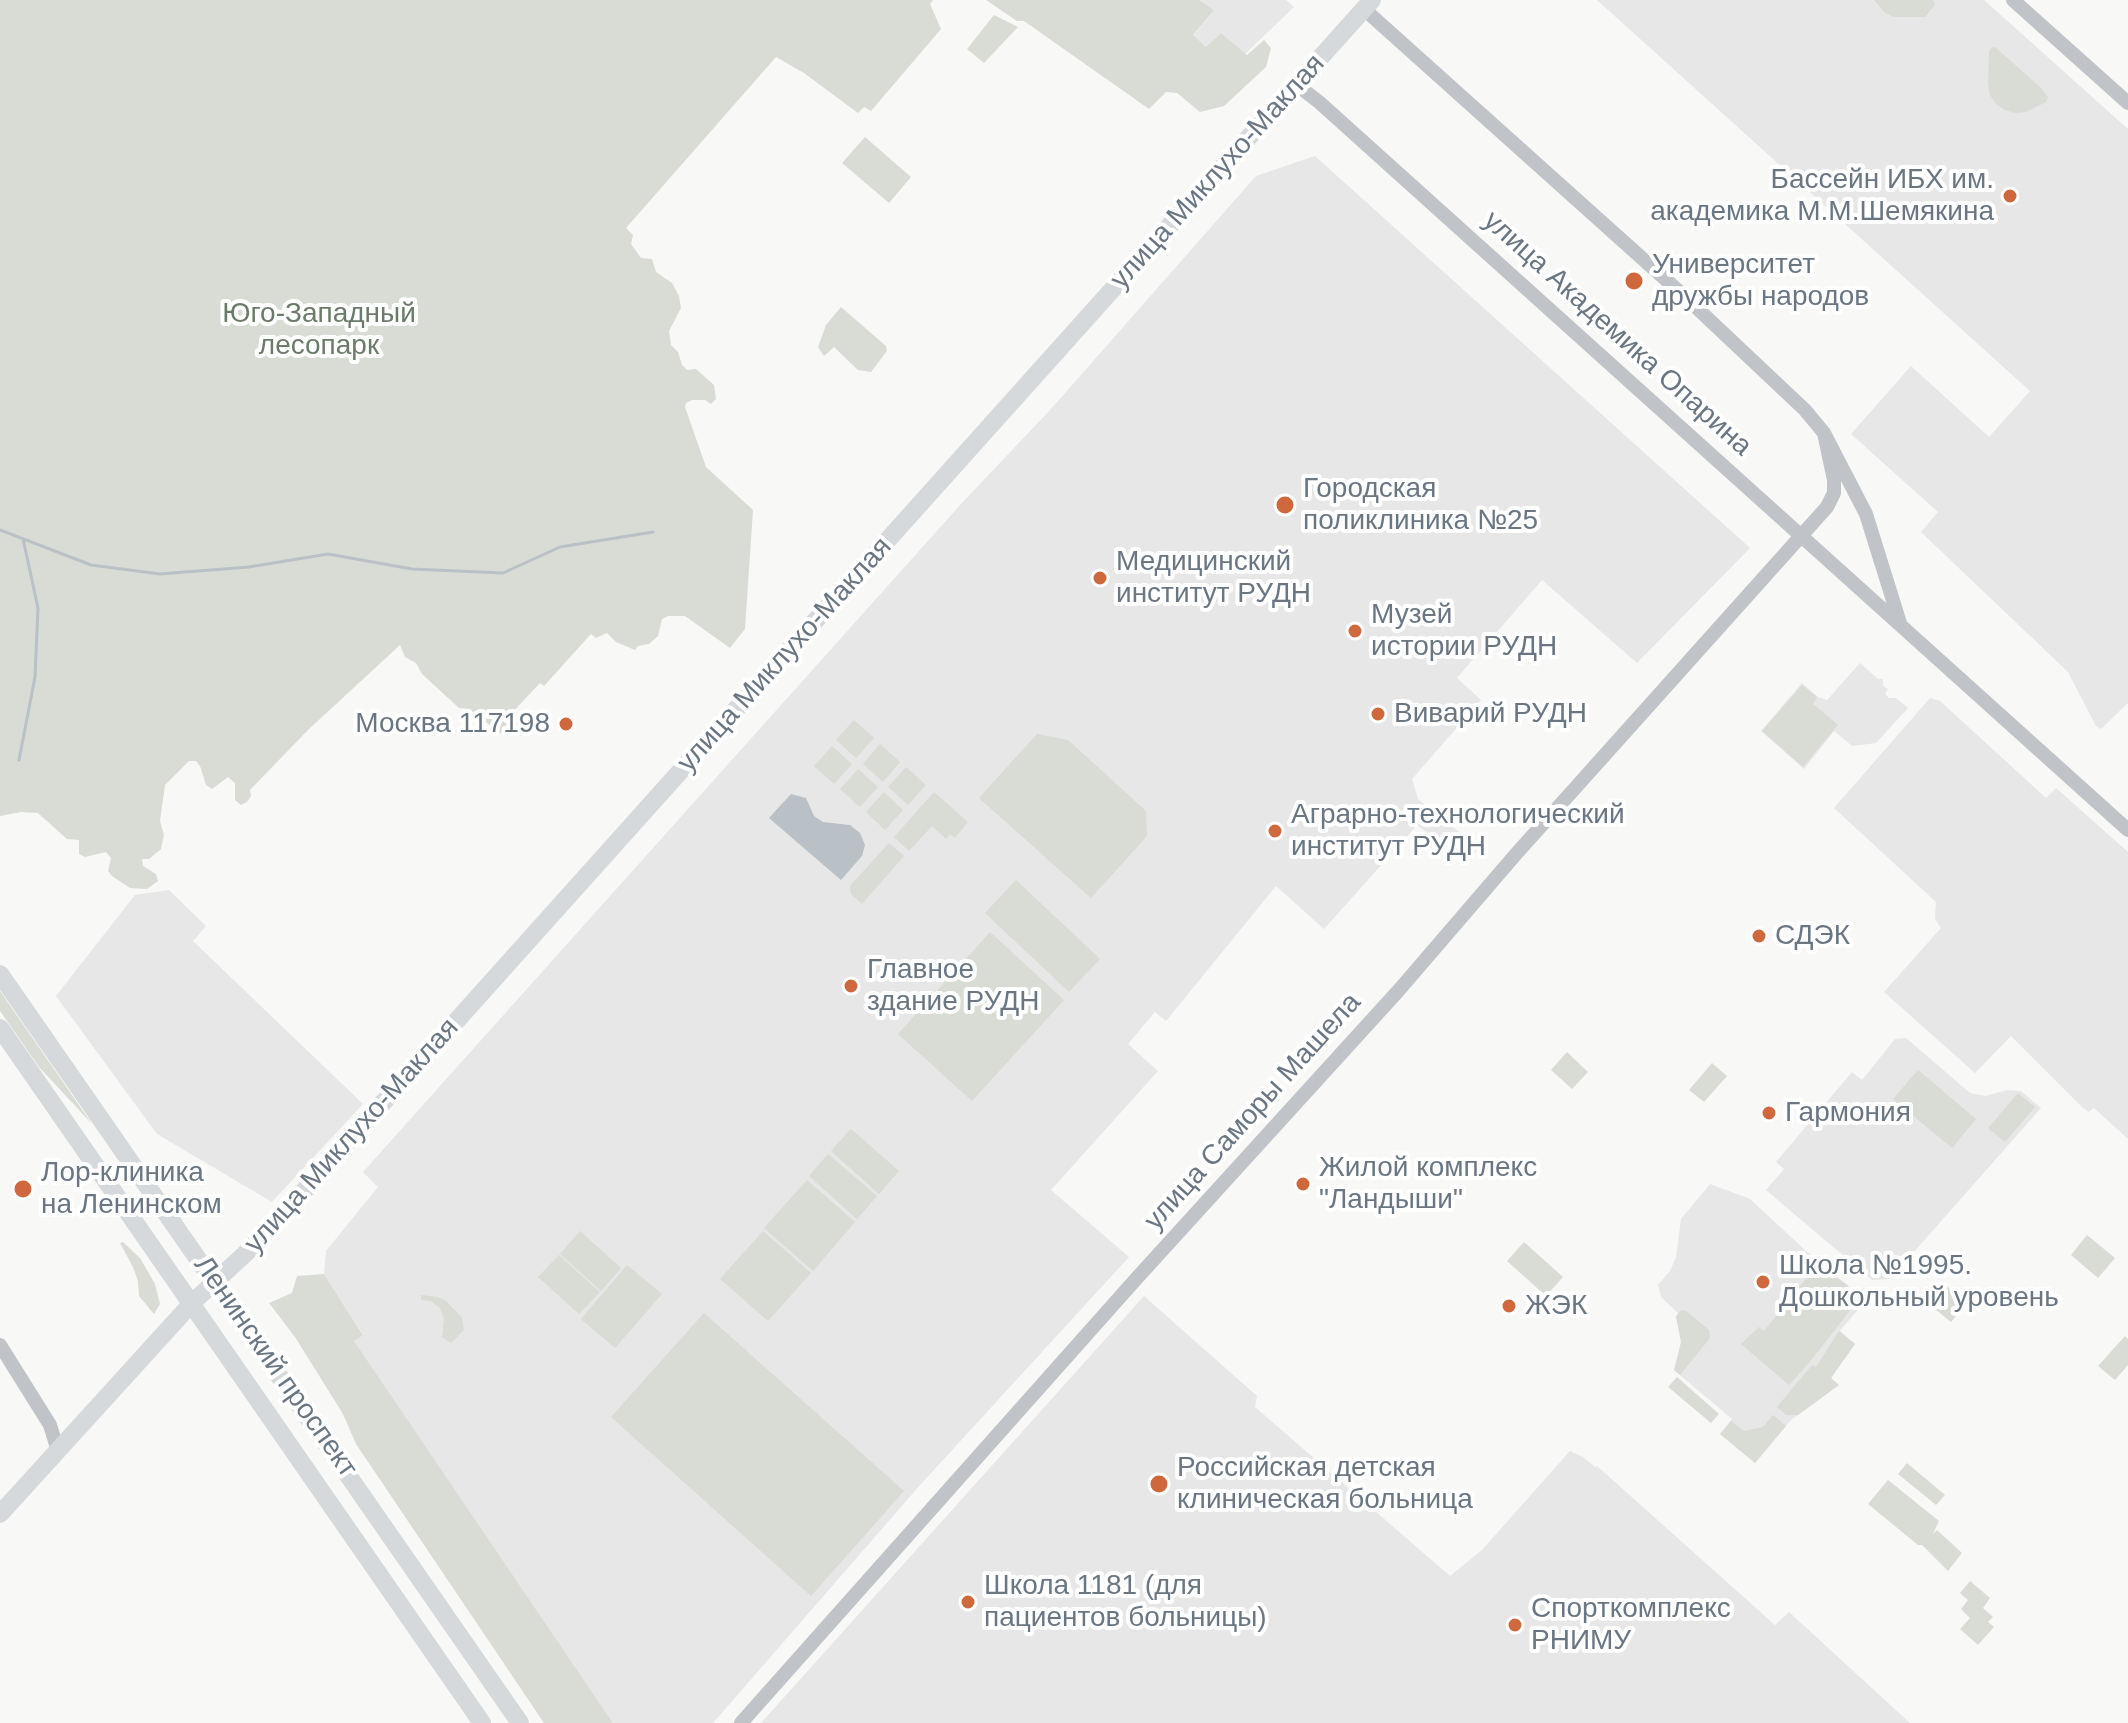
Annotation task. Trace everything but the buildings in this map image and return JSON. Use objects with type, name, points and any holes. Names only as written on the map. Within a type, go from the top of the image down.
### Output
[{"type":"main road","name":"улица Миклухо-Маклая","points":[[0,1514],[192,1303],[246,1253],[302,1193],[1368,4]]},
{"type":"main road","name":"Ленинский проспект","points":[[0,974],[520,1723]]},
{"type":"main road","name":"Ленинский проспект","points":[[0,1028],[482,1723]]},
{"type":"street","points":[[2013,0],[2128,103]]},
{"type":"street","points":[[1368,4],[1805,410],[1824,433],[1866,514],[1900,624]]},
{"type":"street","name":"улица Академика Опарина","points":[[1297,85],[2128,830]]},
{"type":"street","name":"улица Саморы Машела","points":[[741,1723],[1827,507],[1834,493],[1832,464],[1824,433]]},
{"type":"street","points":[[0,1345],[50,1425],[58,1451]]},
{"type":"shaded area","points":[[1199,0],[1286,0],[1294,7],[1245,54],[1221,33],[1206,47],[1193,36],[1214,10]]},
{"type":"shaded area","points":[[1597,0],[1984,0],[2128,129],[2128,703],[2101,729],[2096,726],[2068,672],[1921,532],[1938,512],[1851,434],[1911,366],[1989,437],[2030,391]]},
{"type":"shaded area","points":[[1315,156],[1750,548],[1637,663],[1542,580],[1457,678],[1481,700],[1412,779],[1418,799],[1479,848],[1466,863],[1417,825],[1324,929],[1276,886],[1166,1021],[1155,1012],[1128,1044],[1158,1071],[1051,1190],[1129,1257],[921,1484],[713,1723],[613,1723],[353,1340],[363,1334],[324,1274],[326,1251],[378,1187],[363,1172],[961,504],[1051,409],[1256,176]]},
{"type":"shaded area","points":[[1860,663],[1878,679],[1883,679],[1883,686],[1888,689],[1885,694],[1889,698],[1896,698],[1908,708],[1876,743],[1852,746],[1834,731],[1804,769],[1761,731],[1802,683],[1818,697],[1827,700]]},
{"type":"shaded area","points":[[1930,698],[1940,701],[2046,798],[2056,788],[2128,852],[2128,1139],[2094,1108],[2089,1112],[2082,1107],[2011,1036],[1975,1073],[1884,992],[1941,928],[1935,919],[1936,902],[1834,808]]},
{"type":"shaded area","points":[[791,794],[806,798],[814,816],[823,822],[850,825],[860,833],[865,845],[862,856],[841,880],[769,818]]},
{"type":"shaded area","points":[[169,890],[206,926],[193,941],[363,1104],[272,1202],[157,1134],[56,996],[135,895]]},
{"type":"shaded area","points":[[1906,1038],[1970,1093],[1986,1096],[2007,1090],[2021,1091],[2041,1108],[1890,1279],[1872,1280],[1766,1190],[1784,1169],[1776,1162],[1852,1072],[1862,1080],[1895,1039]]},
{"type":"shaded area","points":[[1710,1184],[1750,1199],[1819,1263],[1866,1300],[1840,1331],[1855,1344],[1831,1378],[1839,1385],[1791,1420],[1755,1463],[1720,1434],[1732,1419],[1674,1370],[1681,1349],[1678,1313],[1661,1297],[1658,1285],[1670,1271],[1676,1257],[1681,1219]]},
{"type":"shaded area","name":"Российская детская клиническая больница","points":[[1144,1296],[1257,1396],[1255,1407],[1450,1576],[1482,1550],[1570,1451],[1597,1466],[1775,1625],[1789,1612],[1910,1723],[761,1723]]},
{"type":"green space","name":"Юго-Западный лесопарк","points":[[0,0],[933,0],[930,4],[941,29],[871,111],[864,107],[858,113],[804,73],[776,57],[626,228],[633,235],[631,244],[641,258],[652,259],[656,272],[672,283],[679,296],[681,308],[669,331],[671,345],[678,352],[682,365],[687,370],[696,369],[714,385],[716,399],[711,404],[705,400],[692,400],[685,407],[706,467],[753,510],[745,629],[730,648],[685,616],[662,619],[658,636],[635,650],[616,642],[607,633],[596,638],[591,634],[544,686],[540,683],[509,716],[510,721],[518,721],[529,714],[535,717],[535,724],[520,736],[500,733],[469,709],[459,708],[422,674],[416,663],[405,657],[400,645],[308,730],[250,790],[251,796],[247,802],[241,805],[235,800],[235,783],[228,777],[212,789],[206,785],[200,766],[196,761],[189,761],[165,785],[160,821],[164,835],[161,849],[149,859],[142,859],[143,866],[156,874],[158,881],[147,889],[130,888],[112,876],[108,871],[111,858],[106,852],[85,857],[79,854],[79,840],[67,839],[38,813],[0,816]]},
{"type":"green space","points":[[986,0],[1199,0],[1214,10],[1193,35],[1206,47],[1221,33],[1247,55],[1264,40],[1271,48],[1266,67],[1224,106],[1200,112],[1177,93],[1166,92],[1149,109],[1024,21],[1017,21]]},
{"type":"green space","points":[[1874,0],[1933,0],[1935,5],[1925,17],[1894,17],[1885,13]]},
{"type":"green space","points":[[994,15],[1018,27],[984,63],[967,49]]},
{"type":"green space","points":[[1995,47],[2041,88],[2048,97],[2046,102],[2026,112],[2015,113],[1996,104],[1988,84],[1989,52]]},
{"type":"green space","points":[[865,137],[911,177],[889,203],[842,163]]},
{"type":"green space","points":[[841,307],[886,346],[887,351],[871,372],[858,370],[834,347],[824,356],[818,347],[826,325]]},
{"type":"green space","points":[[1802,685],[1817,697],[1813,704],[1838,725],[1803,767],[1762,731]]},
{"type":"green space","points":[[854,720],[874,738],[856,758],[836,740]]},
{"type":"green space","points":[[1037,734],[1068,740],[1146,811],[1147,836],[1091,898],[979,798]]},
{"type":"green space","points":[[880,744],[900,762],[883,782],[863,764]]},
{"type":"green space","points":[[832,746],[852,764],[834,784],[814,766]]},
{"type":"green space","points":[[906,767],[926,785],[908,805],[888,787]]},
{"type":"green space","points":[[858,769],[878,787],[860,807],[840,789]]},
{"type":"green space","points":[[884,792],[903,810],[885,830],[866,812]]},
{"type":"green space","points":[[934,792],[968,822],[955,838],[950,834],[946,839],[932,826],[909,851],[894,837]]},
{"type":"green space","points":[[889,843],[904,856],[862,904],[851,894],[850,886]]},
{"type":"green space","points":[[1016,880],[1100,959],[1069,992],[985,913]]},
{"type":"green space","points":[[990,932],[1064,1000],[972,1101],[898,1034]]},
{"type":"green space","points":[[0,991],[92,1124],[39,1067],[0,1011]]},
{"type":"green space","points":[[1567,1052],[1588,1072],[1572,1089],[1551,1070]]},
{"type":"green space","points":[[1712,1063],[1727,1076],[1704,1102],[1689,1090]]},
{"type":"green space","points":[[1918,1070],[1976,1119],[1952,1148],[1893,1099]]},
{"type":"green space","points":[[2018,1093],[2035,1107],[2005,1142],[1988,1128]]},
{"type":"green space","points":[[851,1129],[899,1171],[879,1194],[831,1151]]},
{"type":"green space","points":[[828,1154],[877,1196],[857,1219],[809,1176]]},
{"type":"green space","points":[[807,1180],[855,1222],[813,1271],[764,1228]]},
{"type":"green space","points":[[580,1231],[621,1268],[601,1291],[560,1254]]},
{"type":"green space","points":[[763,1231],[811,1273],[768,1321],[720,1279]]},
{"type":"green space","points":[[2087,1235],[2115,1258],[2098,1278],[2071,1255]]},
{"type":"green space","points":[[123,1242],[140,1258],[155,1284],[160,1304],[154,1314],[139,1296],[138,1281],[120,1243]]},
{"type":"green space","points":[[1524,1242],[1563,1277],[1546,1296],[1507,1261]]},
{"type":"green space","points":[[559,1255],[600,1292],[579,1314],[538,1277]]},
{"type":"green space","points":[[1819,1263],[1861,1296],[1789,1385],[1741,1344],[1759,1327],[1764,1331]]},
{"type":"green space","points":[[627,1265],[662,1294],[615,1348],[581,1319]]},
{"type":"green space","points":[[324,1274],[363,1335],[354,1341],[613,1723],[544,1723],[356,1444],[343,1414],[295,1337],[269,1303],[292,1293],[297,1276]]},
{"type":"green space","points":[[1946,1286],[1967,1303],[1951,1322],[1930,1305]]},
{"type":"green space","points":[[421,1295],[446,1301],[462,1318],[464,1330],[451,1343],[442,1337],[444,1319],[440,1308],[431,1301],[421,1300]]},
{"type":"green space","points":[[1685,1310],[1709,1330],[1710,1338],[1680,1375],[1674,1370],[1681,1342],[1676,1317]]},
{"type":"green space","points":[[704,1313],[904,1491],[811,1596],[611,1417]]},
{"type":"green space","points":[[1839,1331],[1855,1344],[1831,1378],[1839,1385],[1798,1415],[1786,1415],[1777,1407],[1812,1365],[1816,1367]]},
{"type":"green space","points":[[2125,1336],[2128,1339],[2128,1365],[2115,1380],[2098,1366]]},
{"type":"green space","points":[[1677,1377],[1719,1414],[1711,1423],[1668,1387]]},
{"type":"green space","points":[[1773,1415],[1786,1426],[1755,1463],[1720,1434],[1731,1421],[1744,1431],[1763,1427]]},
{"type":"green space","points":[[1907,1463],[1945,1495],[1936,1505],[1898,1474]]},
{"type":"green space","points":[[1888,1480],[1939,1521],[1933,1534],[1937,1530],[1962,1553],[1948,1571],[1922,1545],[1918,1545],[1868,1504]]},
{"type":"green space","points":[[1970,1581],[1990,1598],[1983,1608],[1993,1617],[1988,1622],[1994,1627],[1978,1645],[1960,1629],[1970,1618],[1961,1609],[1968,1600],[1960,1593]]},
{"type":"waterway","points":[[0,530],[91,565],[160,574],[249,567],[328,554],[412,569],[503,573],[560,547],[653,532]]},
{"type":"waterway","points":[[19,760],[35,677],[38,608],[23,539]]},
{"type":"place","name":"Бассейн ИБХ им. академика М.М.Шемякина","points":[[2010,196]]},
{"type":"place","name":"Университет дружбы народов","points":[[1634,281]]},
{"type":"place","name":"Городская поликлиника №25","points":[[1285,505]]},
{"type":"place","name":"Медицинский институт РУДН","points":[[1100,578]]},
{"type":"place","name":"Музей истории РУДН","points":[[1355,631]]},
{"type":"place","name":"Виварий РУДН","points":[[1378,714]]},
{"type":"place","name":"Москва 117198","points":[[566,724]]},
{"type":"place","name":"Аграрно-технологический институт РУДН","points":[[1275,831]]},
{"type":"place","name":"СДЭК","points":[[1759,936]]},
{"type":"place","name":"Главное здание РУДН","points":[[851,986]]},
{"type":"place","name":"Гармония","points":[[1769,1113]]},
{"type":"place","name":"Жилой комплекс \"Ландыши\"","points":[[1303,1184]]},
{"type":"place","name":"Лор-клиника на Ленинском","points":[[23,1189]]},
{"type":"place","name":"Школа №1995. Дошкольный уровень","points":[[1763,1282]]},
{"type":"place","name":"ЖЭК","points":[[1509,1306]]},
{"type":"place","name":"Российская детская клиническая больница","points":[[1159,1484]]},
{"type":"place","name":"Школа 1181 (для пациентов больницы)","points":[[968,1602]]},
{"type":"place","name":"Спорткомплекс РНИМУ","points":[[1515,1625]]}]
